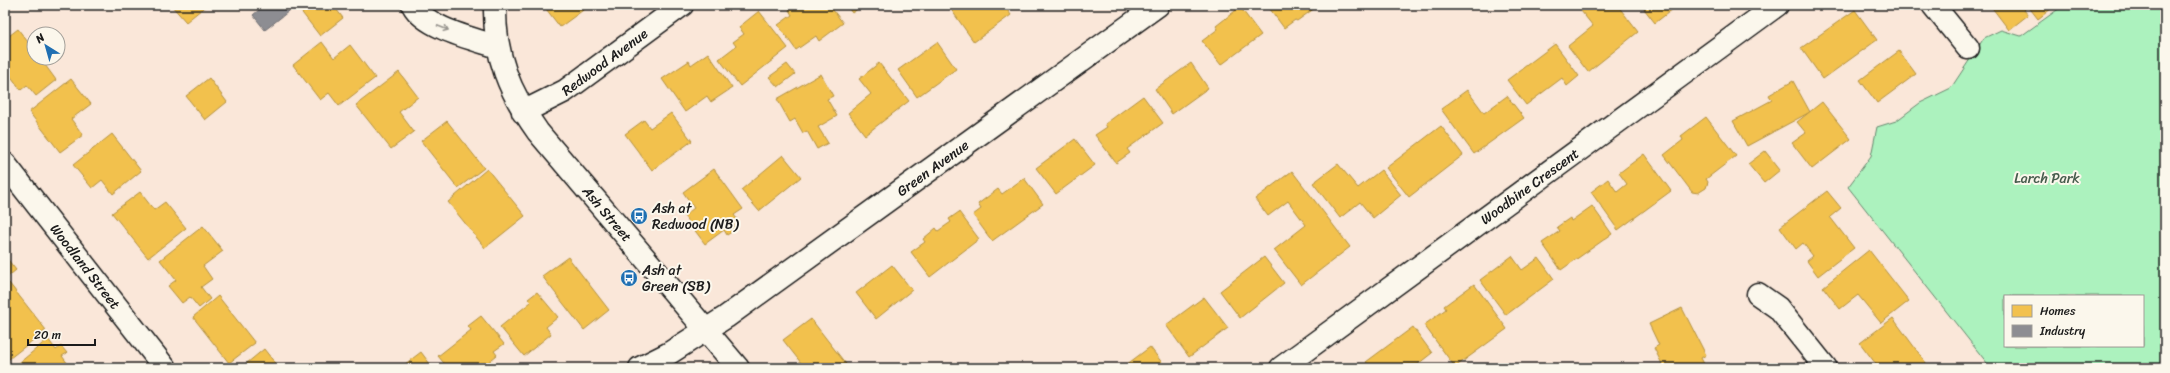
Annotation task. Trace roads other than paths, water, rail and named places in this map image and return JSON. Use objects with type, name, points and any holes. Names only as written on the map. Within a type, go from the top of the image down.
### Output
[{"type":"street","points":[[413,5],[415,10],[438,26],[498,47]]},
{"type":"street","name":"Redwood Avenue","points":[[523,112],[565,91],[682,5]]},
{"type":"street","name":"Green Avenue","points":[[640,368],[668,354],[706,329],[1158,5]]},
{"type":"street","name":"Woodbine Crescent","points":[[1281,368],[1778,5]]},
{"type":"street","points":[[1933,5],[1968,48]]},
{"type":"street","name":"Ash Street","points":[[495,12],[498,47],[507,80],[523,112],[538,132],[738,368]]},
{"type":"street","name":"Woodland Street","points":[[5,164],[165,368]]},
{"type":"street","points":[[1758,294],[1778,308],[1826,368]]},
{"type":"place","name":"Ash at Redwood (NB)","points":[[639,216]]},
{"type":"place","name":"Ash at Green (SB)","points":[[629,278]]},
{"type":"park label","name":"Larch Park","points":[[2047,178]]}]
